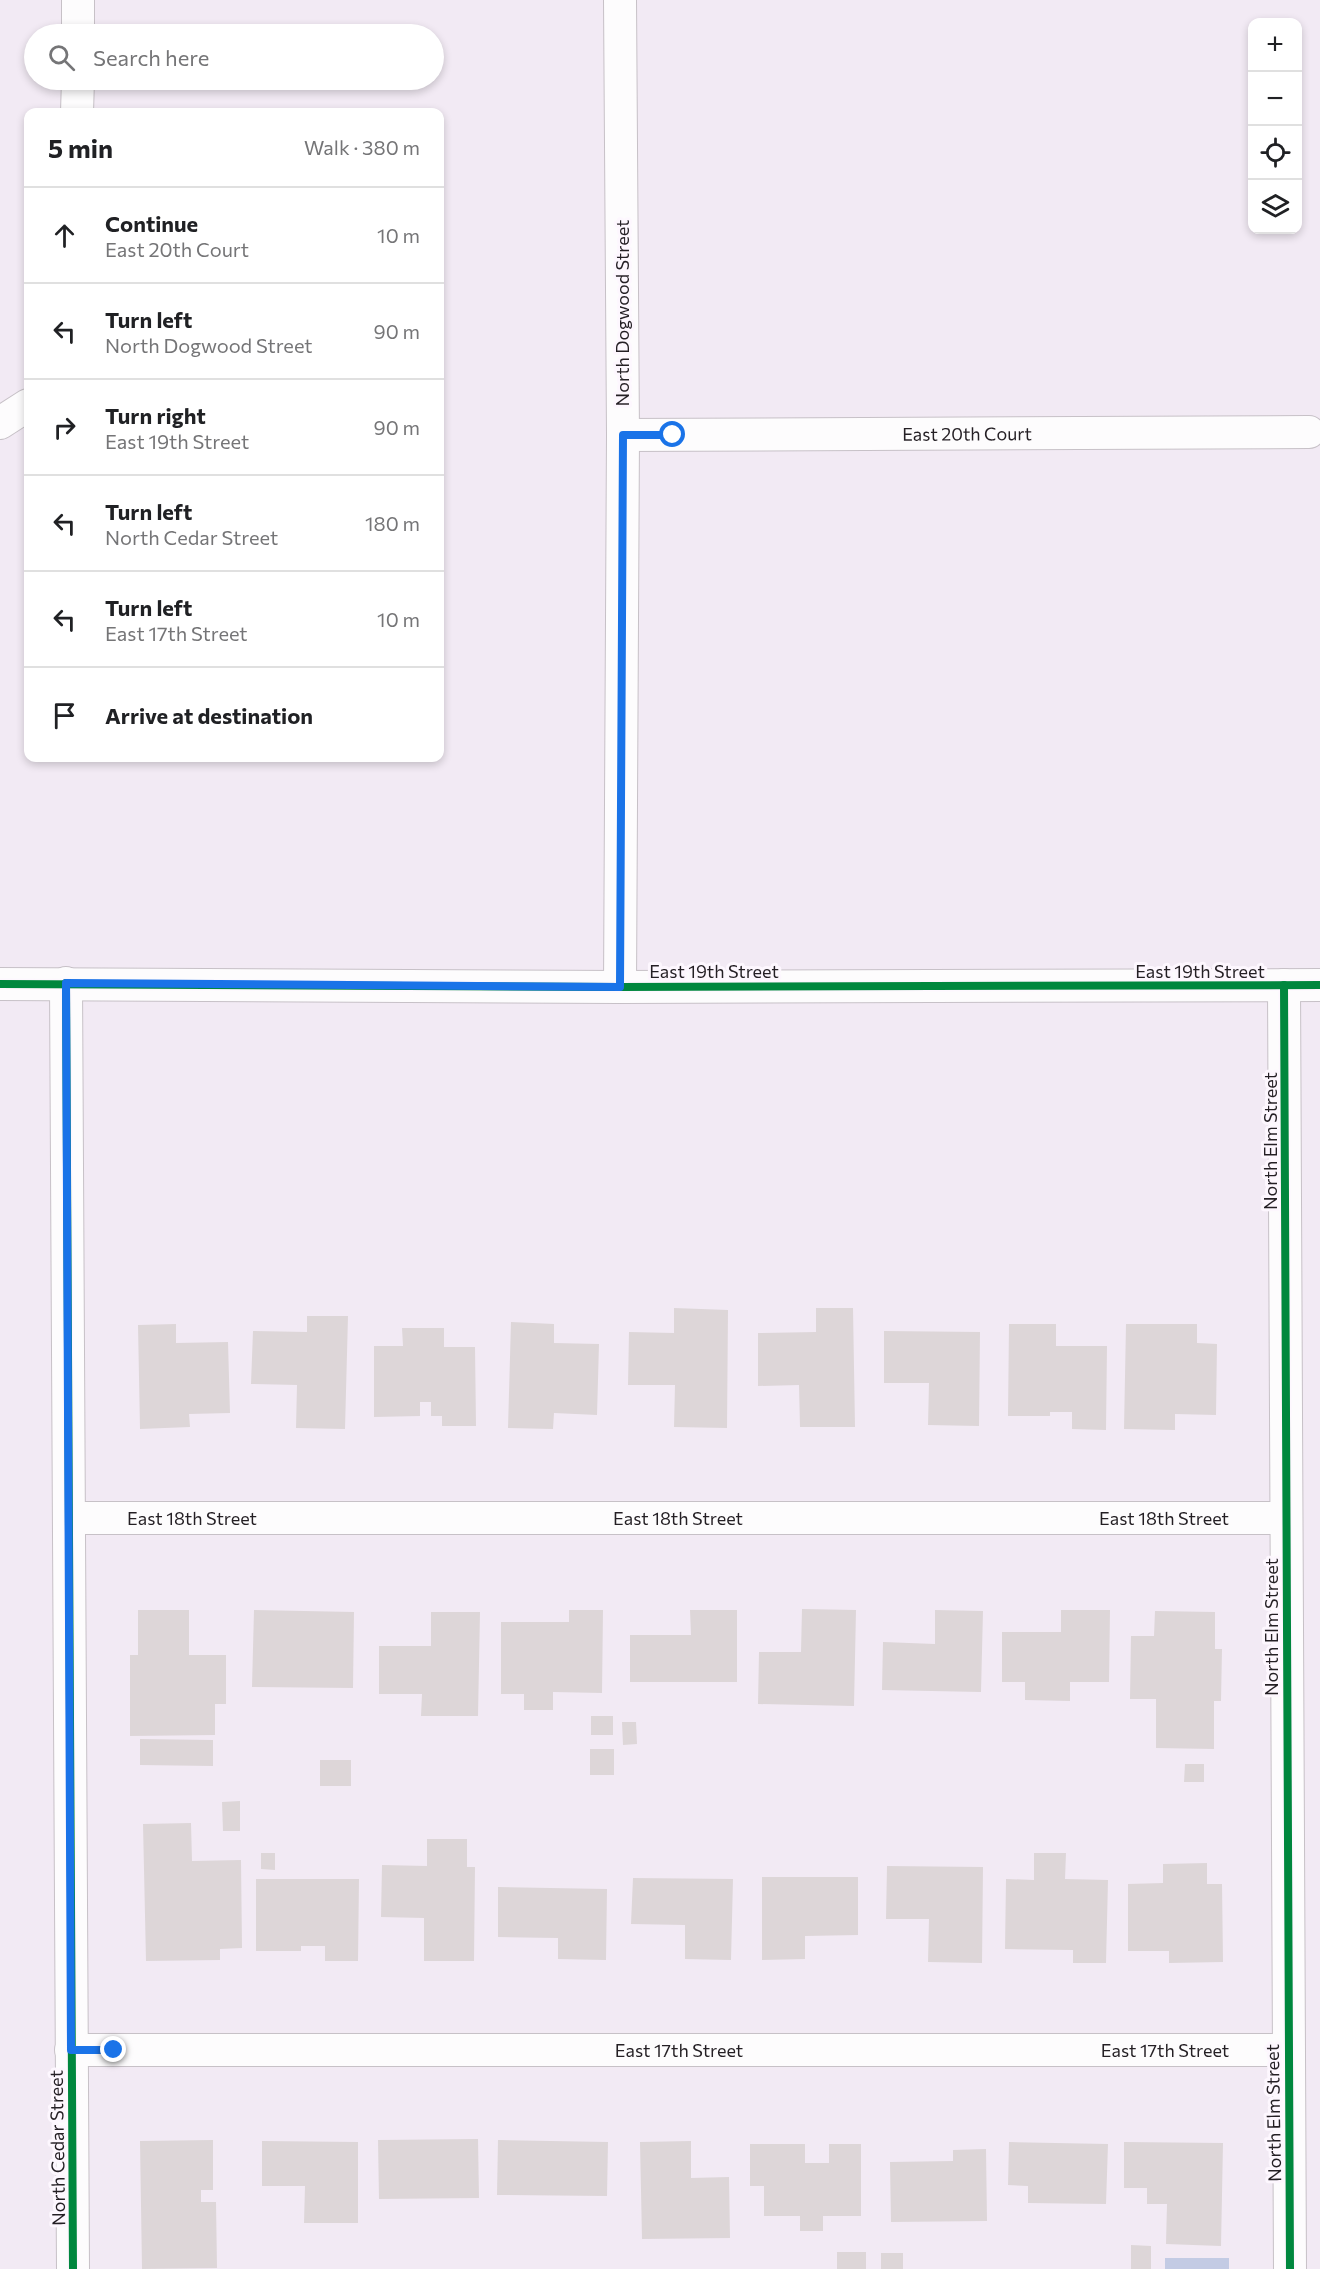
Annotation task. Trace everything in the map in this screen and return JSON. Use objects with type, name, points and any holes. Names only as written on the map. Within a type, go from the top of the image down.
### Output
[{"type":"street","points":[[78,0],[78,24]]},
{"type":"street","name":"North Dogwood Street","points":[[620,987],[623,435],[621,0]]},
{"type":"street","points":[[77,108],[78,90]]},
{"type":"street","points":[[0,423],[24,408]]},
{"type":"street","name":"East 20th Court","points":[[623,435],[1309,432]]},
{"type":"street","name":"North Cedar Street","points":[[66,983],[73,2269]]},
{"type":"street","name":"East 19th Street","points":[[0,984],[620,987],[1320,985]]},
{"type":"street","name":"North Elm Street","points":[[1284,985],[1287,2050],[1290,2269]]},
{"type":"street","name":"East 18th Street","points":[[70,1518],[1286,1518]]},
{"type":"street","name":"East 17th Street","points":[[71,2050],[1287,2050]]},
{"type":"water","points":[[1165,2258],[1229,2258],[1229,2269],[1165,2269]]},
{"type":"building","points":[[674,1308],[728,1310],[727,1428],[674,1427],[675,1385],[628,1385],[629,1332],[674,1333]]},
{"type":"building","points":[[816,1308],[853,1308],[855,1427],[800,1427],[799,1385],[758,1386],[758,1333],[816,1332]]},
{"type":"building","points":[[307,1316],[348,1316],[345,1429],[296,1428],[297,1385],[251,1384],[253,1331],[307,1332]]},
{"type":"building","points":[[511,1322],[554,1324],[554,1343],[599,1344],[597,1415],[554,1413],[553,1429],[508,1428]]},
{"type":"building","points":[[176,1324],[176,1343],[228,1342],[230,1413],[189,1414],[190,1427],[140,1429],[138,1325]]},
{"type":"building","points":[[1009,1324],[1056,1324],[1056,1346],[1107,1346],[1106,1430],[1072,1429],[1072,1412],[1050,1412],[1050,1416],[1008,1416]]},
{"type":"building","points":[[1126,1324],[1197,1324],[1197,1343],[1217,1344],[1216,1415],[1175,1414],[1175,1430],[1124,1429]]},
{"type":"building","points":[[402,1328],[444,1328],[444,1347],[475,1347],[476,1426],[442,1426],[442,1416],[431,1416],[431,1402],[420,1402],[420,1416],[374,1417],[374,1346],[403,1346]]},
{"type":"building","points":[[884,1331],[980,1332],[979,1426],[928,1425],[929,1383],[884,1383]]},
{"type":"building","points":[[802,1609],[856,1610],[854,1706],[758,1704],[759,1652],[801,1652]]},
{"type":"building","points":[[138,1610],[189,1610],[189,1655],[226,1655],[226,1704],[215,1704],[215,1735],[130,1736],[130,1655],[138,1655]]},
{"type":"building","points":[[254,1610],[354,1612],[353,1688],[252,1687]]},
{"type":"building","points":[[569,1610],[603,1610],[602,1693],[553,1692],[553,1710],[524,1710],[524,1694],[501,1694],[501,1622],[569,1622]]},
{"type":"building","points":[[690,1610],[737,1610],[737,1682],[630,1682],[630,1635],[691,1635]]},
{"type":"building","points":[[935,1610],[983,1611],[981,1692],[882,1690],[883,1642],[935,1644]]},
{"type":"building","points":[[1061,1610],[1110,1610],[1109,1682],[1070,1682],[1070,1701],[1025,1700],[1025,1682],[1002,1682],[1002,1632],[1061,1632]]},
{"type":"building","points":[[1155,1611],[1215,1612],[1215,1649],[1222,1649],[1221,1701],[1214,1701],[1214,1749],[1156,1748],[1156,1699],[1130,1699],[1131,1636],[1154,1636]]},
{"type":"building","points":[[431,1612],[480,1612],[478,1716],[421,1716],[422,1694],[379,1694],[379,1646],[431,1646]]},
{"type":"building","points":[[591,1716],[613,1716],[613,1735],[591,1735]]},
{"type":"building","points":[[622,1722],[636,1722],[637,1744],[623,1745]]},
{"type":"building","points":[[140,1739],[213,1740],[213,1766],[140,1765]]},
{"type":"building","points":[[590,1749],[614,1749],[614,1775],[590,1775]]},
{"type":"building","points":[[320,1760],[351,1760],[351,1786],[320,1786]]},
{"type":"building","points":[[1185,1764],[1204,1764],[1204,1782],[1184,1782]]},
{"type":"building","points":[[240,1801],[240,1831],[223,1831],[222,1802]]},
{"type":"building","points":[[191,1823],[192,1861],[241,1860],[242,1948],[220,1949],[220,1960],[146,1961],[143,1824]]},
{"type":"building","points":[[427,1839],[467,1839],[467,1867],[475,1867],[474,1961],[424,1961],[424,1918],[381,1917],[382,1865],[427,1866]]},
{"type":"building","points":[[261,1853],[275,1853],[275,1870],[261,1869]]},
{"type":"building","points":[[1034,1853],[1066,1853],[1065,1879],[1108,1880],[1106,1963],[1073,1963],[1073,1950],[1005,1949],[1006,1879],[1034,1880]]},
{"type":"building","points":[[1207,1863],[1207,1884],[1222,1884],[1223,1962],[1169,1963],[1169,1951],[1128,1951],[1128,1884],[1163,1883],[1163,1864]]},
{"type":"building","points":[[887,1866],[983,1867],[982,1963],[928,1962],[929,1919],[886,1919]]},
{"type":"building","points":[[762,1877],[858,1877],[858,1935],[805,1936],[805,1959],[762,1960]]},
{"type":"building","points":[[633,1878],[733,1879],[731,1960],[685,1959],[685,1925],[631,1924]]},
{"type":"building","points":[[256,1879],[359,1879],[358,1961],[325,1961],[325,1946],[301,1946],[301,1951],[256,1951]]},
{"type":"building","points":[[498,1887],[607,1889],[606,1960],[558,1959],[558,1938],[498,1937]]},
{"type":"building","points":[[478,2139],[479,2198],[379,2199],[378,2140]]},
{"type":"building","points":[[213,2140],[213,2190],[201,2190],[201,2202],[216,2202],[217,2268],[142,2269],[140,2141]]},
{"type":"building","points":[[498,2140],[608,2142],[607,2196],[497,2195]]},
{"type":"building","points":[[262,2141],[358,2142],[358,2223],[304,2223],[305,2186],[262,2186]]},
{"type":"building","points":[[691,2141],[691,2178],[729,2177],[730,2238],[642,2239],[640,2142]]},
{"type":"building","points":[[1009,2142],[1108,2144],[1106,2204],[1028,2203],[1028,2186],[1008,2185]]},
{"type":"building","points":[[1124,2142],[1223,2143],[1221,2246],[1166,2244],[1167,2204],[1147,2204],[1147,2188],[1124,2188]]},
{"type":"building","points":[[750,2144],[805,2144],[805,2163],[829,2163],[829,2144],[861,2144],[861,2216],[823,2216],[823,2231],[800,2231],[800,2216],[764,2216],[764,2186],[750,2186]]},
{"type":"building","points":[[986,2149],[987,2221],[891,2222],[890,2162],[953,2161],[953,2150]]},
{"type":"building","points":[[1131,2245],[1151,2246],[1151,2269],[1131,2269]]},
{"type":"building","points":[[837,2252],[866,2252],[866,2269],[837,2269]]},
{"type":"building","points":[[881,2253],[903,2253],[903,2269],[881,2269]]},
{"type":"cycle path","points":[[66,983],[73,2269]]},
{"type":"cycle path","points":[[0,984],[620,987],[1320,985]]},
{"type":"cycle path","points":[[1284,985],[1290,2269]]},
{"type":"route","points":[[114,2050],[71,2050],[66,983],[620,987],[623,435],[673,435]]}]
